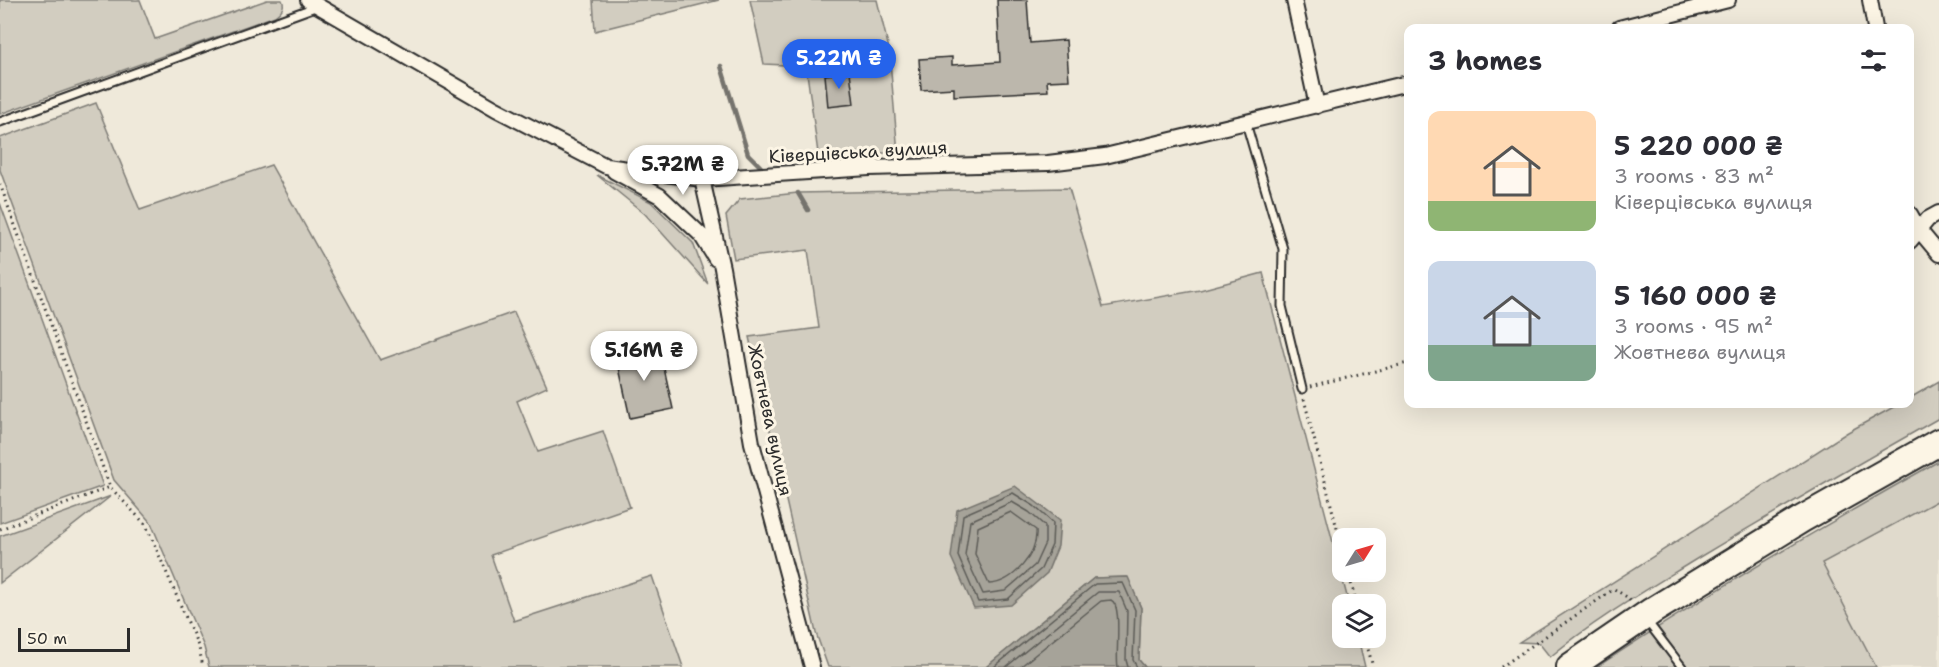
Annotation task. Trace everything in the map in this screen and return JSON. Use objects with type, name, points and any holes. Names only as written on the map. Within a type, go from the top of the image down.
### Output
[{"type":"highway","points":[[1570,667],[1643,616],[1802,519],[1939,441]]},
{"type":"street","points":[[1294,0],[1317,106]]},
{"type":"street","points":[[1635,24],[1728,0]]},
{"type":"street","points":[[1870,0],[1874,24]]},
{"type":"street","name":"Ківерцівська вулиця","points":[[313,3],[496,109],[606,166],[702,179],[869,168],[1048,163],[1105,156],[1404,84]]},
{"type":"street","points":[[606,166],[660,196],[701,235],[722,268]]},
{"type":"street","name":"Жовтнева вулиця","points":[[702,179],[722,268],[752,443],[812,667]]},
{"type":"street","points":[[1914,237],[1928,219],[1939,213]]},
{"type":"street","points":[[1914,220],[1939,254]]},
{"type":"lane","points":[[0,122],[313,3]]},
{"type":"lane","points":[[1246,123],[1282,249],[1282,306],[1302,389]]},
{"type":"lane","points":[[1643,616],[1682,667]]},
{"type":"path","points":[[0,184],[110,488],[146,525],[199,648],[203,667]]},
{"type":"path","points":[[1337,528],[1302,389],[1404,364]]},
{"type":"path","points":[[0,529],[110,488]]},
{"type":"path","points":[[1501,667],[1614,589],[1627,597],[1643,616]]},
{"type":"path","points":[[1368,648],[1373,667]]},
{"type":"shaded area","points":[[0,0],[140,0],[155,39],[267,0],[282,0],[283,7],[275,16],[0,114]]},
{"type":"shaded area","points":[[593,0],[719,0],[595,31]]},
{"type":"shaded area","points":[[750,0],[877,0],[889,49],[898,153],[818,153],[806,66],[764,64]]},
{"type":"shaded area","points":[[96,103],[140,210],[271,165],[380,360],[514,312],[547,387],[517,401],[538,452],[603,431],[630,507],[491,555],[514,621],[652,576],[683,667],[209,667],[204,647],[151,523],[114,480],[0,170],[0,138]]},
{"type":"shaded area","points":[[597,175],[651,202],[693,243],[708,284],[645,214]]},
{"type":"shaded area","points":[[1069,188],[1103,307],[1200,290],[1263,273],[1332,539],[1332,582],[1343,582],[1346,594],[1332,594],[1332,648],[1360,648],[1365,667],[1145,667],[1139,660],[1141,608],[1127,577],[1094,578],[986,667],[828,667],[816,633],[749,337],[819,328],[808,250],[734,259],[726,216],[740,199],[798,193]]},
{"type":"shaded area","points":[[0,203],[103,486],[0,523]]},
{"type":"shaded area","points":[[1939,381],[1939,418],[1641,593],[1550,657],[1539,643],[1519,642],[1848,432],[1892,408],[1914,408],[1914,396]]},
{"type":"shaded area","points":[[1939,461],[1939,500],[1822,563],[1876,667],[1597,667],[1766,561]]},
{"type":"shaded area","points":[[111,496],[0,583],[0,536]]},
{"type":"shaded area","points":[[1939,500],[1939,667],[1876,667],[1822,563]]},
{"type":"water","points":[[1015,486],[1060,520],[1058,546],[1047,573],[1011,605],[974,608],[951,557],[957,510]]},
{"type":"water","points":[[1128,577],[1141,608],[1139,660],[1145,667],[986,667],[1094,578]]},
{"type":"building","points":[[997,0],[1027,0],[1030,43],[1066,40],[1069,80],[1047,81],[1048,91],[954,96],[954,88],[921,90],[919,59],[952,57],[952,65],[1000,62]]},
{"type":"building","points":[[850,72],[854,104],[828,107],[825,75]]},
{"type":"building","points":[[659,345],[673,409],[630,418],[616,354]]},
{"type":"waterway","points":[[721,66],[748,154],[761,167]]},
{"type":"waterway","points":[[798,193],[808,210]]}]
